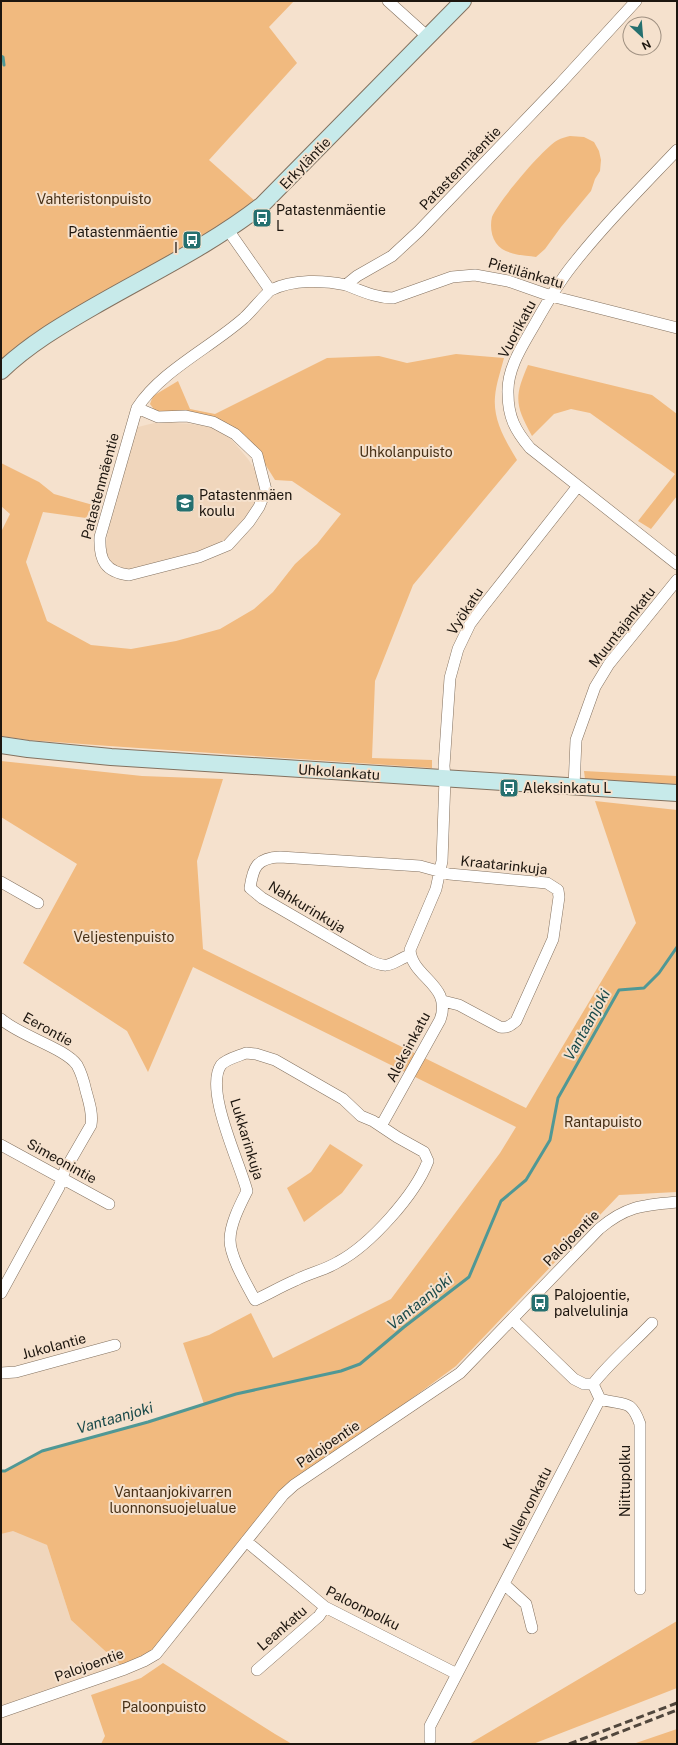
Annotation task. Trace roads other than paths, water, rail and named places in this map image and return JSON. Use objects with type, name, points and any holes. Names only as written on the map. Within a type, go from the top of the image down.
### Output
[{"type":"street","points":[[388,1],[428,37]]},
{"type":"street","name":"Erkyläntie","points":[[1,371],[16,357],[63,324],[228,230],[262,204],[277,191],[463,1]]},
{"type":"street","name":"Patastenmäentie","points":[[346,285],[357,276],[392,256],[419,231],[560,86],[636,1]]},
{"type":"street","name":"Vuorikatu","points":[[677,150],[570,268],[551,296],[514,364],[508,392],[510,414],[518,434],[530,448],[677,564]]},
{"type":"street","points":[[228,230],[270,290],[290,284],[333,282],[346,285]]},
{"type":"street","name":"Pietilänkatu","points":[[346,285],[374,296],[393,298],[452,278],[475,274],[508,281],[551,296],[677,328]]},
{"type":"street","name":"Patastenmäentie","points":[[138,408],[158,417],[186,416],[213,422],[235,434],[257,455],[266,490],[259,507],[249,522],[228,545],[199,557],[129,575],[118,573],[108,567],[99,552],[100,537],[138,408],[156,384],[230,331],[254,309],[270,290]]},
{"type":"street","name":"Vyökatu","points":[[445,779],[444,766],[450,678],[458,649],[470,624],[578,486]]},
{"type":"street","name":"Muuntajankatu","points":[[574,787],[576,740],[595,687],[609,664],[677,580]]},
{"type":"street","name":"Uhkolankatu","points":[[1,745],[111,757],[677,793]]},
{"type":"street","points":[[410,955],[411,946],[436,889],[440,872],[445,779]]},
{"type":"street","name":"Nahkurinkuja","points":[[410,955],[388,966],[379,965],[369,960],[262,898],[250,888],[252,872],[258,864],[273,857],[280,857],[420,866],[440,872]]},
{"type":"street","name":"Kraatarinkuja","points":[[440,872],[547,883],[558,890],[559,896],[553,939],[516,1021],[511,1026],[506,1028],[500,1026],[459,1005],[443,1001]]},
{"type":"street","points":[[1,882],[38,903]]},
{"type":"street","name":"Aleksinkatu","points":[[381,1126],[444,1011],[443,1001],[439,993],[415,964],[410,955]]},
{"type":"street","name":"Eerontie","points":[[1,1019],[31,1038],[66,1055],[76,1064],[83,1076],[92,1116],[91,1125],[65,1170],[63,1179],[1,1294]]},
{"type":"street","name":"Lukkarinkuja","points":[[246,1053],[256,1054],[275,1060],[343,1099],[361,1116],[381,1126],[424,1152],[428,1161],[423,1175],[414,1189],[368,1240],[348,1256],[337,1263],[296,1279],[255,1300],[234,1255],[230,1241],[232,1228],[247,1190],[220,1111],[217,1078],[221,1065],[230,1059],[246,1053]]},
{"type":"street","name":"Simeonintie","points":[[1,1145],[109,1204]]},
{"type":"street","name":"Palojoentie","points":[[1,1712],[125,1669],[156,1654],[283,1495],[294,1485],[460,1372],[513,1320],[599,1229],[614,1216],[630,1209],[677,1202]]},
{"type":"street","points":[[513,1320],[574,1379],[584,1384],[593,1384]]},
{"type":"street","points":[[593,1384],[604,1370],[652,1323]]},
{"type":"street","name":"Jukolantie","points":[[1,1373],[16,1372],[115,1345]]},
{"type":"street","points":[[593,1384],[600,1399]]},
{"type":"street","name":"Kullervonkatu","points":[[430,1740],[430,1726],[600,1399]]},
{"type":"street","name":"Niittupolku","points":[[600,1399],[629,1405],[635,1411],[640,1424],[640,1589]]},
{"type":"street","name":"Paloonpolku","points":[[246,1541],[325,1607],[457,1674]]},
{"type":"street","points":[[504,1584],[526,1604],[529,1611],[532,1628]]},
{"type":"street","name":"Leankatu","points":[[257,1670],[319,1616],[325,1607]]},
{"type":"waterway","points":[[1,56],[3,57],[4,65]]},
{"type":"waterway","name":"Vantaanjoki","points":[[1,1471],[5,1471],[42,1451],[148,1422],[236,1394],[341,1371],[360,1364],[404,1327],[469,1277],[501,1201],[526,1180],[550,1140],[558,1098],[619,990],[644,988],[659,973],[677,947]]},
{"type":"railway","points":[[569,1744],[677,1703]]},
{"type":"railway","points":[[589,1744],[677,1710]]},
{"type":"place","name":"Patastenmäentie L","points":[[262,218]]},
{"type":"place","name":"Patastenmäentie I","points":[[192,240]]},
{"type":"place","name":"Patastenmäen koulu","points":[[185,503]]},
{"type":"place","name":"Aleksinkatu L","points":[[509,788]]},
{"type":"place","name":"Palojoentie, palvelulinja","points":[[540,1303]]},
{"type":"park label","name":"Vahteristonpuisto","points":[[94,199]]},
{"type":"park label","name":"Uhkolanpuisto","points":[[406,452]]},
{"type":"park label","name":"Veljestenpuisto","points":[[124,937]]},
{"type":"park label","name":"Rantapuisto","points":[[603,1122]]},
{"type":"park label","name":"Vantaanjokivarren luonnonsuojelualue","points":[[173,1500]]},
{"type":"park label","name":"Paloonpuisto","points":[[164,1707]]}]
